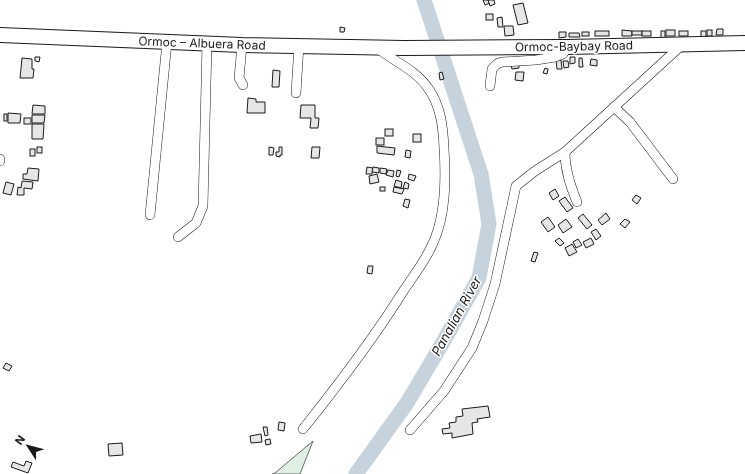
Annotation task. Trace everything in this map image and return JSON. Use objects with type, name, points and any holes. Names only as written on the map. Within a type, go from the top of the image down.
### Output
[{"type":"highway","name":"Ormoc – Albuera Road","points":[[0,35],[242,45],[375,46],[404,48]]},
{"type":"highway","name":"Ormoc-Baybay Road","points":[[404,48],[567,47],[745,43]]},
{"type":"street","points":[[150,215],[167,42]]},
{"type":"street","points":[[178,237],[196,222],[203,206],[207,43]]},
{"type":"street","points":[[410,430],[444,391],[472,348],[483,321],[495,284],[516,186],[534,171],[565,152],[684,44]]},
{"type":"street","points":[[242,45],[239,78],[242,86]]},
{"type":"street","points":[[296,93],[299,45]]},
{"type":"street","points":[[303,429],[382,326],[433,243],[441,216],[446,176],[443,128],[438,105],[428,88],[418,76],[375,46]]},
{"type":"street","points":[[490,86],[492,69],[497,64],[502,62],[536,60],[555,57],[563,54],[567,47]]},
{"type":"street","points":[[614,106],[630,122],[673,179]]},
{"type":"street","points":[[565,152],[565,162],[570,184],[577,202]]},
{"type":"green space","points":[[313,441],[300,474],[272,474],[275,473]]},
{"type":"building","points":[[483,0],[488,0],[490,3],[485,5]]},
{"type":"building","points":[[488,0],[494,0],[495,4],[490,6]]},
{"type":"building","points":[[523,3],[528,23],[518,25],[513,5]]},
{"type":"building","points":[[486,14],[493,14],[493,20],[486,20]]},
{"type":"building","points":[[502,17],[503,27],[498,27],[497,18]]},
{"type":"building","points":[[504,26],[513,26],[514,35],[505,36]]},
{"type":"building","points":[[340,27],[345,28],[344,32],[340,32]]},
{"type":"building","points":[[717,29],[723,29],[723,35],[716,35]]},
{"type":"building","points":[[622,30],[632,31],[632,36],[622,36]]},
{"type":"building","points":[[666,30],[675,30],[675,36],[666,36]]},
{"type":"building","points":[[707,30],[712,30],[712,36],[707,36]]},
{"type":"building","points":[[595,31],[609,31],[609,36],[595,36]]},
{"type":"building","points":[[632,31],[642,31],[642,35],[632,35]]},
{"type":"building","points":[[642,31],[651,31],[651,36],[642,36]]},
{"type":"building","points":[[661,31],[665,31],[665,39],[661,39]]},
{"type":"building","points":[[679,31],[688,31],[688,36],[679,36]]},
{"type":"building","points":[[701,31],[706,31],[706,39],[701,39]]},
{"type":"building","points":[[559,32],[566,32],[566,37],[559,38]]},
{"type":"building","points":[[582,32],[589,32],[589,36],[582,36]]},
{"type":"building","points":[[569,33],[579,33],[580,37],[569,37]]},
{"type":"building","points":[[35,57],[40,57],[39,62],[35,61]]},
{"type":"building","points":[[570,57],[575,57],[575,63],[570,64]]},
{"type":"building","points":[[22,58],[32,59],[32,69],[34,69],[33,78],[20,78]]},
{"type":"building","points":[[579,58],[582,58],[583,67],[579,67]]},
{"type":"building","points":[[591,59],[597,60],[597,66],[590,65]]},
{"type":"building","points":[[561,60],[562,69],[557,69],[556,61]]},
{"type":"building","points":[[563,61],[568,61],[569,67],[564,68]]},
{"type":"building","points":[[519,63],[519,68],[512,69],[511,65]]},
{"type":"building","points":[[545,68],[548,69],[547,74],[543,73]]},
{"type":"building","points":[[273,70],[280,71],[279,87],[272,87]]},
{"type":"building","points":[[442,72],[444,79],[440,80],[439,73]]},
{"type":"building","points":[[516,72],[524,72],[523,81],[515,80]]},
{"type":"building","points":[[248,98],[256,99],[256,102],[265,102],[265,113],[247,113]]},
{"type":"building","points":[[33,105],[45,106],[45,114],[32,114]]},
{"type":"building","points":[[301,105],[315,105],[315,118],[319,118],[318,128],[310,128],[311,118],[300,118]]},
{"type":"building","points":[[8,113],[21,114],[20,123],[8,123]]},
{"type":"building","points":[[4,114],[7,114],[7,121],[4,121]]},
{"type":"building","points":[[32,115],[45,115],[44,123],[32,123]]},
{"type":"building","points":[[24,118],[31,118],[31,124],[24,124]]},
{"type":"building","points":[[32,124],[44,124],[43,139],[32,139]]},
{"type":"building","points":[[385,129],[393,129],[393,136],[385,136]]},
{"type":"building","points":[[413,134],[421,134],[421,142],[413,142]]},
{"type":"building","points":[[376,138],[384,138],[384,145],[376,145]]},
{"type":"building","points":[[377,146],[395,148],[394,155],[377,153]]},
{"type":"building","points":[[37,147],[42,147],[42,153],[37,153]]},
{"type":"building","points":[[269,147],[274,148],[273,155],[269,155]]},
{"type":"building","points":[[279,147],[282,147],[282,155],[280,155],[280,157],[276,156],[276,152],[279,152]]},
{"type":"building","points":[[312,147],[320,147],[319,158],[311,158]]},
{"type":"building","points":[[30,149],[35,149],[35,156],[30,156]]},
{"type":"building","points":[[406,150],[411,151],[410,158],[405,157]]},
{"type":"building","points":[[367,167],[373,168],[372,174],[366,174]]},
{"type":"building","points":[[373,167],[379,168],[379,173],[372,172]]},
{"type":"building","points":[[28,168],[39,169],[38,181],[23,179],[23,174],[27,174]]},
{"type":"building","points":[[380,168],[387,169],[386,174],[380,173]]},
{"type":"building","points":[[388,170],[394,171],[393,177],[386,175]]},
{"type":"building","points":[[397,170],[401,171],[399,177],[396,176]]},
{"type":"building","points":[[377,174],[379,182],[370,184],[369,176]]},
{"type":"building","points":[[409,174],[416,176],[414,181],[408,179]]},
{"type":"building","points":[[396,180],[402,182],[401,188],[394,186]]},
{"type":"building","points":[[22,181],[33,182],[32,189],[24,188],[24,195],[17,195],[18,187],[21,188]]},
{"type":"building","points":[[6,182],[14,184],[11,195],[3,193]]},
{"type":"building","points":[[405,182],[409,184],[408,189],[403,188]]},
{"type":"building","points":[[380,187],[385,187],[385,191],[380,191]]},
{"type":"building","points":[[394,187],[404,189],[402,194],[393,192]]},
{"type":"building","points":[[555,189],[559,196],[553,200],[549,193]]},
{"type":"building","points":[[636,195],[641,198],[637,204],[632,200]]},
{"type":"building","points":[[565,197],[573,208],[567,212],[559,201]]},
{"type":"building","points":[[405,199],[410,200],[408,208],[403,206]]},
{"type":"building","points":[[606,213],[610,219],[602,225],[598,220]]},
{"type":"building","points":[[583,214],[592,225],[587,229],[578,218]]},
{"type":"building","points":[[548,217],[555,227],[548,232],[541,222]]},
{"type":"building","points":[[566,219],[572,227],[563,233],[558,225]]},
{"type":"building","points":[[625,219],[630,222],[625,228],[620,224]]},
{"type":"building","points":[[596,229],[601,236],[596,240],[591,232]]},
{"type":"building","points":[[559,238],[564,243],[560,246],[555,241]]},
{"type":"building","points":[[591,238],[594,244],[586,248],[583,242]]},
{"type":"building","points":[[578,239],[582,245],[576,248],[573,242]]},
{"type":"building","points":[[572,244],[577,252],[569,256],[565,248]]},
{"type":"building","points":[[534,252],[538,253],[535,262],[531,261]]},
{"type":"building","points":[[368,266],[373,266],[372,274],[367,273]]},
{"type":"building","points":[[6,363],[12,366],[9,371],[3,368]]},
{"type":"building","points":[[488,406],[490,417],[477,419],[478,422],[472,423],[473,434],[452,438],[452,433],[443,434],[442,429],[450,428],[449,423],[456,422],[456,417],[463,416],[462,409]]},
{"type":"building","points":[[279,422],[285,423],[284,431],[278,430]]},
{"type":"building","points":[[263,427],[267,427],[268,435],[265,436]]},
{"type":"building","points":[[261,434],[262,442],[251,443],[250,436]]},
{"type":"building","points":[[270,439],[271,444],[266,445],[265,440]]},
{"type":"building","points":[[122,443],[123,455],[109,456],[108,444]]},
{"type":"building","points":[[26,461],[32,463],[28,473],[11,467],[13,462],[24,466]]},
{"type":"waterway","name":"Panalian River","points":[[356,474],[407,403],[479,278],[489,224],[481,174],[424,0]]}]
